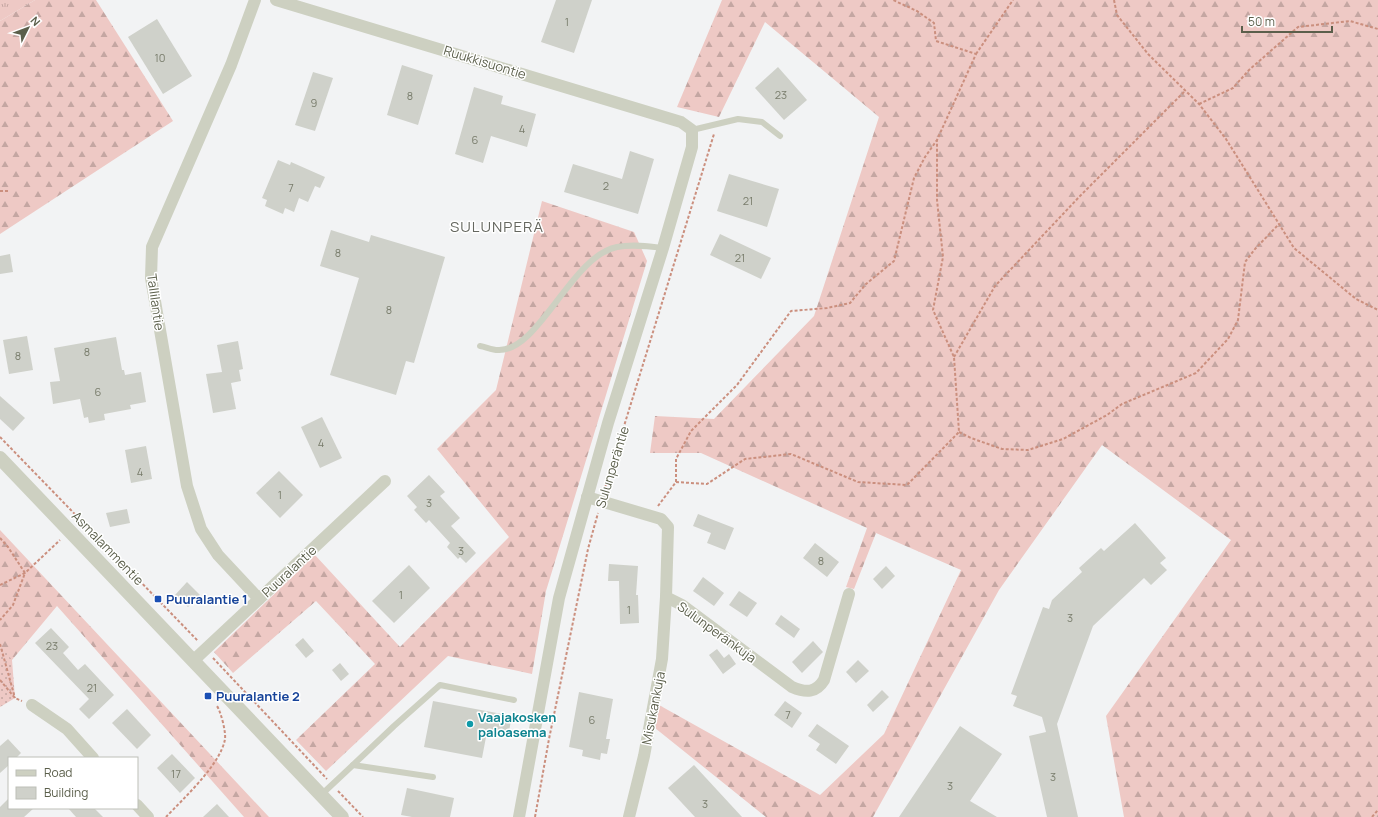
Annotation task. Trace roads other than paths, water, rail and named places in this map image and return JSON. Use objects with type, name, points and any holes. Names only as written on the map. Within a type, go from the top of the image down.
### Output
[{"type":"street","name":"Tallilantie","points":[[255,0],[231,65],[152,247],[150,278],[187,486],[201,529],[218,555],[259,599]]},
{"type":"street","name":"Ruukkisuontie","points":[[276,0],[681,122],[692,130]]},
{"type":"street","name":"Sulunperäntie","points":[[519,817],[559,598],[608,423],[663,248],[692,147],[692,130]]},
{"type":"street","name":"Asmalammentie","points":[[0,458],[342,817]]},
{"type":"street","name":"Puuralantie","points":[[194,660],[385,481]]},
{"type":"street","name":"Sulunperänkuja","points":[[587,497],[661,519],[668,527],[666,597],[682,605],[792,687],[803,692],[814,690],[820,686],[824,680],[849,594]]},
{"type":"street","name":"Misukankuja","points":[[629,817],[644,756],[662,659],[666,597]]},
{"type":"street","points":[[32,705],[67,729],[92,757]]},
{"type":"street","points":[[138,806],[148,817]]},
{"type":"lane","points":[[692,130],[738,119],[762,122],[780,136]]},
{"type":"lane","points":[[480,346],[499,350],[516,345],[535,330],[571,283],[596,257],[616,247],[640,245],[663,248]]},
{"type":"lane","points":[[321,794],[440,685],[514,700]]},
{"type":"lane","points":[[353,765],[433,777]]},
{"type":"place","name":"Puuralantie 1","points":[[158,599]]},
{"type":"place","name":"Puuralantie 2","points":[[208,696]]},
{"type":"place","name":"Vaajakosken paloasema","points":[[470,724]]},
{"type":"district","name":"SULUNPERÄ","points":[[497,226]]}]
